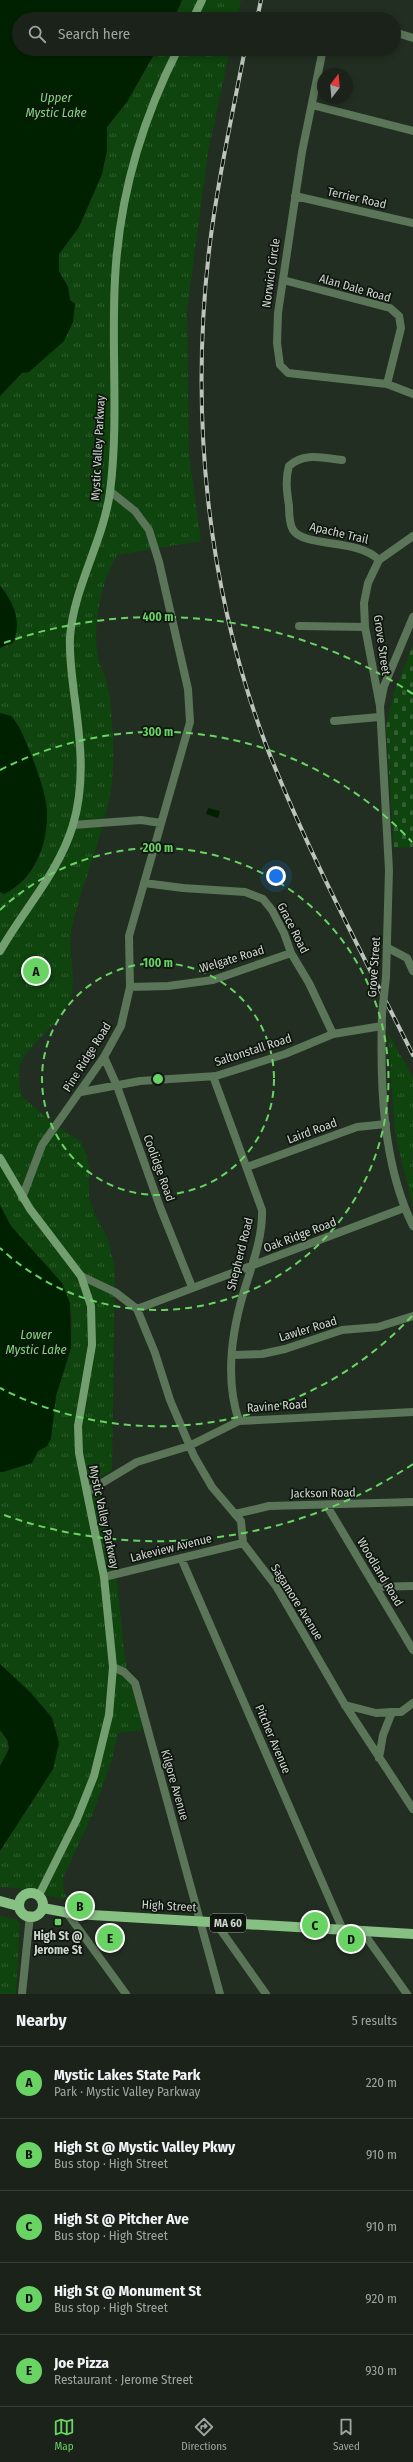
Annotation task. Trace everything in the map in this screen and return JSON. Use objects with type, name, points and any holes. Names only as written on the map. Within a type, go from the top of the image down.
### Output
[{"type":"main road","points":[[196,12],[202,0]]},
{"type":"main road","name":"Mystic Valley Parkway","points":[[0,951],[51,874],[73,825],[79,795],[81,763],[71,667],[70,638],[75,604],[99,539],[110,491],[113,438],[115,279],[121,220],[139,140],[156,94],[175,56]]},
{"type":"main road","name":"Mystic Valley Parkway","points":[[0,1158],[22,1198],[81,1276],[90,1299],[93,1322],[90,1360],[78,1433],[79,1458],[104,1577],[113,1667],[109,1715],[94,1776],[68,1838],[39,1895]]},
{"type":"main road","points":[[24,1895],[39,1895],[43,1900],[43,1908],[38,1914],[30,1916],[23,1914],[18,1906],[19,1900],[24,1895]]},
{"type":"main road","points":[[0,1901],[18,1906]]},
{"type":"main road","name":"High Street","points":[[43,1908],[67,1913],[413,1934]]},
{"type":"street","points":[[401,34],[413,38]]},
{"type":"street","name":"Norwich Circle","points":[[322,56],[295,196],[278,313],[277,344],[280,365],[288,373],[387,384],[413,394]]},
{"type":"street","points":[[312,105],[413,131]]},
{"type":"street","name":"Terrier Road","points":[[295,196],[413,223]]},
{"type":"street","name":"Alan Dale Road","points":[[283,280],[390,308],[399,316],[401,328],[387,384]]},
{"type":"street","name":"Apache Trail","points":[[342,460],[307,457],[300,458],[289,466],[287,492],[290,523],[294,531],[305,538],[361,548],[372,553],[379,560]]},
{"type":"street","name":"Pine Ridge Road","points":[[22,1198],[42,1145],[81,1092],[104,1057],[121,1026],[130,987],[129,936],[190,722],[188,689],[159,562],[149,530],[135,511],[110,491]]},
{"type":"street","points":[[379,560],[413,536]]},
{"type":"street","name":"Grove Street","points":[[379,560],[368,584],[364,604],[365,627],[380,706]]},
{"type":"street","name":"Grove Street","points":[[413,616],[384,686],[379,717],[389,854],[388,948],[382,1014],[386,1124],[404,1208],[413,1226]]},
{"type":"street","points":[[299,626],[365,627]]},
{"type":"street","points":[[334,721],[379,717]]},
{"type":"street","points":[[73,825],[141,820],[161,823]]},
{"type":"street","name":"Grace Road","points":[[144,883],[183,888],[245,892],[263,899],[275,915],[333,1034]]},
{"type":"street","points":[[388,948],[407,958],[413,971]]},
{"type":"street","name":"Welgate Road","points":[[130,987],[168,986],[213,980],[292,952]]},
{"type":"street","name":"Saltonstall Road","points":[[81,1092],[140,1081],[213,1076],[285,1054],[333,1034],[382,1026]]},
{"type":"street","name":"Coolidge Road","points":[[104,1057],[117,1086],[160,1207],[192,1287]]},
{"type":"street","name":"Shepherd Road","points":[[213,1076],[248,1167],[262,1210],[261,1232],[234,1325],[232,1390],[239,1421]]},
{"type":"street","name":"Laird Road","points":[[248,1167],[357,1127],[386,1124]]},
{"type":"street","name":"Oak Ridge Road","points":[[137,1309],[404,1208]]},
{"type":"street","points":[[81,1276],[115,1292],[137,1309],[155,1353],[170,1400],[189,1446],[212,1487],[241,1521],[243,1543]]},
{"type":"street","name":"Lawler Road","points":[[233,1355],[262,1354],[286,1349],[342,1330],[378,1327],[413,1316]]},
{"type":"street","name":"Ravine Road","points":[[87,1492],[137,1462],[189,1446],[239,1421],[413,1412]]},
{"type":"street","name":"Jackson Road","points":[[235,1514],[269,1506],[327,1506],[413,1502]]},
{"type":"street","name":"Woodland Road","points":[[327,1506],[413,1650]]},
{"type":"street","name":"Lakeview Avenue","points":[[104,1577],[243,1543]]},
{"type":"street","name":"Sagamore Avenue","points":[[243,1543],[276,1586],[344,1705],[413,1809]]},
{"type":"street","name":"Pitcher Avenue","points":[[181,1558],[343,1930]]},
{"type":"street","points":[[376,1587],[413,1586]]},
{"type":"street","name":"Kilgore Avenue","points":[[113,1667],[124,1672],[135,1683],[220,1994]]},
{"type":"street","points":[[344,1705],[376,1713],[401,1712],[413,1703]]},
{"type":"street","points":[[379,1758],[383,1734],[392,1712]]},
{"type":"street","points":[[67,1913],[126,1994]]},
{"type":"street","points":[[22,1994],[30,1916]]},
{"type":"street","points":[[215,1922],[266,1994]]},
{"type":"street","points":[[362,1931],[407,1994]]},
{"type":"green space","points":[[182,0],[241,0],[238,12],[177,12]]},
{"type":"green space","points":[[153,56],[229,56],[208,152],[187,311],[189,454],[201,541],[117,555],[106,579],[99,606],[96,635],[99,661],[109,692],[113,738],[111,788],[102,829],[72,927],[70,941],[73,976],[72,995],[68,1004],[55,1022],[26,1054],[20,1063],[19,1078],[21,1094],[49,1120],[81,1142],[89,1166],[89,1197],[96,1217],[108,1239],[115,1269],[112,1470],[98,1479],[117,1581],[125,1659],[143,1730],[118,1733],[112,1759],[93,1813],[63,1878],[64,1893],[70,1901],[16,1888],[0,1887],[0,1851],[53,1769],[57,1731],[52,1717],[44,1707],[0,1664],[0,1472],[32,1463],[38,1451],[47,1446],[51,1433],[54,1401],[66,1362],[72,1330],[68,1299],[61,1284],[50,1269],[14,1231],[3,1214],[0,1205],[0,892],[4,893],[22,882],[36,863],[42,849],[46,818],[42,787],[23,736],[11,716],[0,713],[0,648],[13,643],[16,620],[15,613],[9,599],[0,586],[0,396],[22,373],[29,372],[64,341],[70,300],[68,287],[59,271],[59,255],[79,227],[102,174],[107,150],[107,127],[127,102]]},
{"type":"green space","points":[[413,644],[413,847],[394,848],[386,726],[394,693]]},
{"type":"green space","points":[[388,1033],[413,1077],[413,1206],[395,1134]]},
{"type":"green space","points":[[0,1730],[6,1739],[8,1748],[0,1766]]},
{"type":"green space","points":[[0,1916],[16,1919],[20,1924],[16,1994],[0,1994]]},
{"type":"water","name":"Upper Mystic Lake","points":[[0,0],[182,0],[177,12],[12,12],[12,56],[153,56],[127,102],[107,127],[107,150],[102,174],[79,227],[59,254],[59,271],[68,287],[70,300],[75,304],[73,322],[64,341],[29,372],[22,373],[0,396]]},
{"type":"water","points":[[0,586],[13,606],[17,620],[17,627],[13,643],[0,648]]},
{"type":"water","points":[[0,713],[11,716],[18,725],[31,754],[41,782],[47,811],[45,835],[38,859],[24,879],[4,894],[0,892]]},
{"type":"water","points":[[208,808],[220,811],[218,818],[206,814]]},
{"type":"water","name":"Lower Mystic Lake","points":[[0,1205],[11,1226],[62,1283],[70,1303],[71,1348],[56,1396],[51,1439],[47,1446],[38,1451],[32,1463],[3,1472],[0,1472]]},
{"type":"water","points":[[0,1664],[30,1692],[52,1718],[59,1743],[53,1769],[0,1851],[0,1766],[9,1749],[8,1741],[0,1730]]},
{"type":"railway","points":[[258,12],[261,0]]},
{"type":"railway","points":[[244,56],[216,201],[209,251],[204,313],[202,376],[203,439],[208,501],[217,564],[230,625],[246,686],[266,745],[317,863],[413,1055]]},
{"type":"place","name":"Mystic Lakes State Park","points":[[36,971]]},
{"type":"place","name":"High St @ Mystic Valley Pkwy","points":[[80,1906]]},
{"type":"place","name":"High St @ Jerome St","points":[[58,1922]]},
{"type":"place","name":"High St @ Pitcher Ave","points":[[315,1925]]},
{"type":"place","name":"Joe Pizza","points":[[110,1938]]},
{"type":"place","name":"High St @ Monument St","points":[[351,1939]]}]
